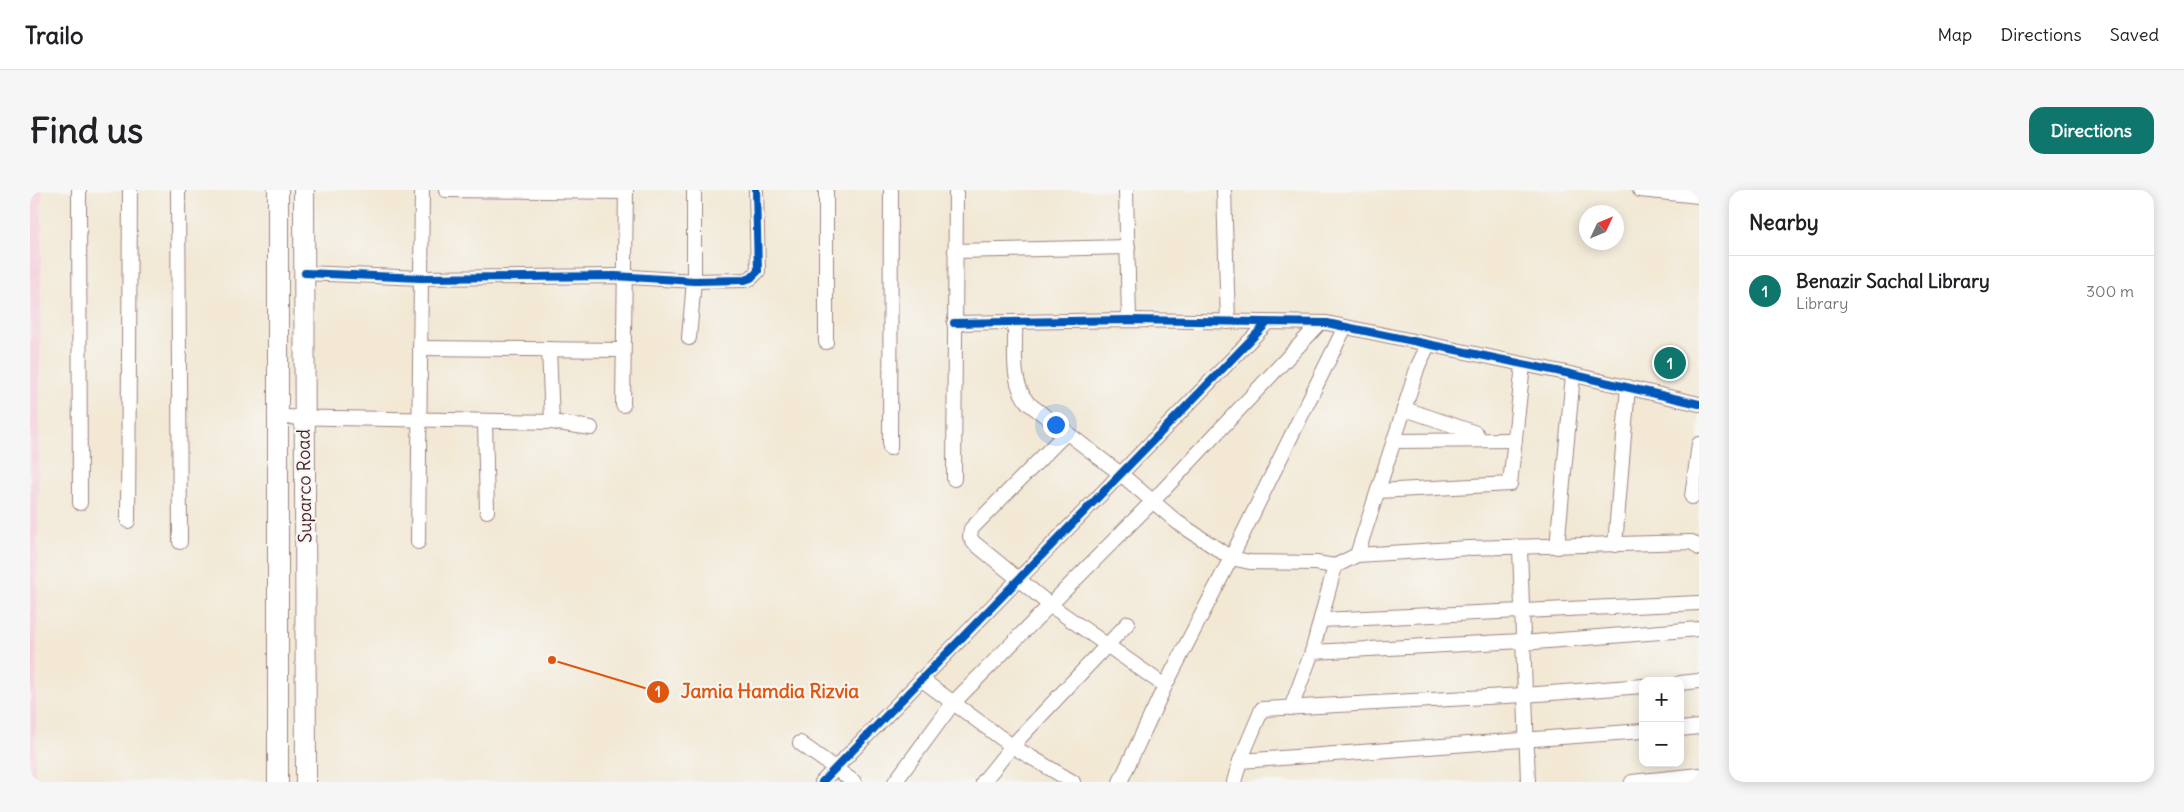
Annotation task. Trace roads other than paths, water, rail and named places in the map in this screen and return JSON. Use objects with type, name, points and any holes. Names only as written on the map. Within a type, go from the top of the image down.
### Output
[{"type":"main road","name":"Suparco Road","points":[[278,190],[278,782]]},
{"type":"main road","name":"Suparco Road","points":[[304,190],[303,417],[306,782]]},
{"type":"street","points":[[79,190],[80,503]]},
{"type":"street","points":[[128,520],[130,190]]},
{"type":"street","points":[[178,190],[180,542]]},
{"type":"street","points":[[418,542],[422,190]]},
{"type":"street","points":[[446,190],[626,191],[622,405]]},
{"type":"street","points":[[689,338],[694,281],[694,190]]},
{"type":"street","points":[[305,273],[421,278],[625,277],[694,281],[745,280],[755,276],[758,272],[756,190]]},
{"type":"street","points":[[826,190],[826,342]]},
{"type":"street","points":[[890,190],[890,448]]},
{"type":"street","points":[[954,479],[956,190]]},
{"type":"street","points":[[1126,190],[1129,320]]},
{"type":"street","points":[[1224,190],[1228,322]]},
{"type":"street","points":[[1640,190],[1699,196]]},
{"type":"street","points":[[955,251],[1128,247]]},
{"type":"street","points":[[954,323],[1129,320],[1320,323],[1573,375],[1699,404]]},
{"type":"street","points":[[1015,322],[1017,384],[1021,395],[1028,403],[1122,475],[1178,522],[1232,558],[1250,562],[1316,562],[1335,566],[1357,555],[1469,548],[1692,542],[1699,548]]},
{"type":"street","points":[[822,782],[836,770],[921,679],[1122,475],[1267,323]]},
{"type":"street","points":[[894,782],[953,703],[1153,501],[1320,323]]},
{"type":"street","points":[[1120,782],[1165,686],[1232,558],[1346,327]]},
{"type":"street","points":[[1357,555],[1418,366],[1428,345]]},
{"type":"street","points":[[420,348],[623,350]]},
{"type":"street","points":[[549,349],[552,422]]},
{"type":"street","points":[[1378,491],[1510,484],[1523,365]]},
{"type":"street","points":[[1557,547],[1573,375]]},
{"type":"street","points":[[1615,545],[1628,388]]},
{"type":"street","points":[[1405,409],[1476,433],[1480,440]]},
{"type":"street","points":[[278,417],[552,422],[591,428]]},
{"type":"street","points":[[485,421],[487,511]]},
{"type":"street","points":[[1067,432],[970,532],[973,542],[1017,580],[1050,605],[1165,686]]},
{"type":"street","points":[[1394,441],[1515,440]]},
{"type":"street","points":[[1692,497],[1699,444]]},
{"type":"street","points":[[1520,548],[1528,782]]},
{"type":"street","points":[[1291,708],[1312,652],[1335,566]]},
{"type":"street","points":[[1320,620],[1699,603]]},
{"type":"street","points":[[983,782],[1012,746],[1128,623]]},
{"type":"street","points":[[1312,652],[1522,642],[1699,629]]},
{"type":"street","points":[[921,679],[1012,746],[1073,782]]},
{"type":"street","points":[[1684,683],[1699,681]]},
{"type":"street","points":[[1234,782],[1240,761],[1262,709],[1524,695],[1639,686]]},
{"type":"street","points":[[1684,729],[1699,727]]},
{"type":"street","points":[[1240,761],[1639,731]]},
{"type":"street","points":[[800,743],[854,782]]},
{"type":"street","points":[[1632,782],[1699,776]]},
{"type":"place","name":"Benazir Sachal Library","points":[[1670,363]]},
{"type":"place","name":"Jamia Hamdia Rizvia","points":[[552,660]]}]
